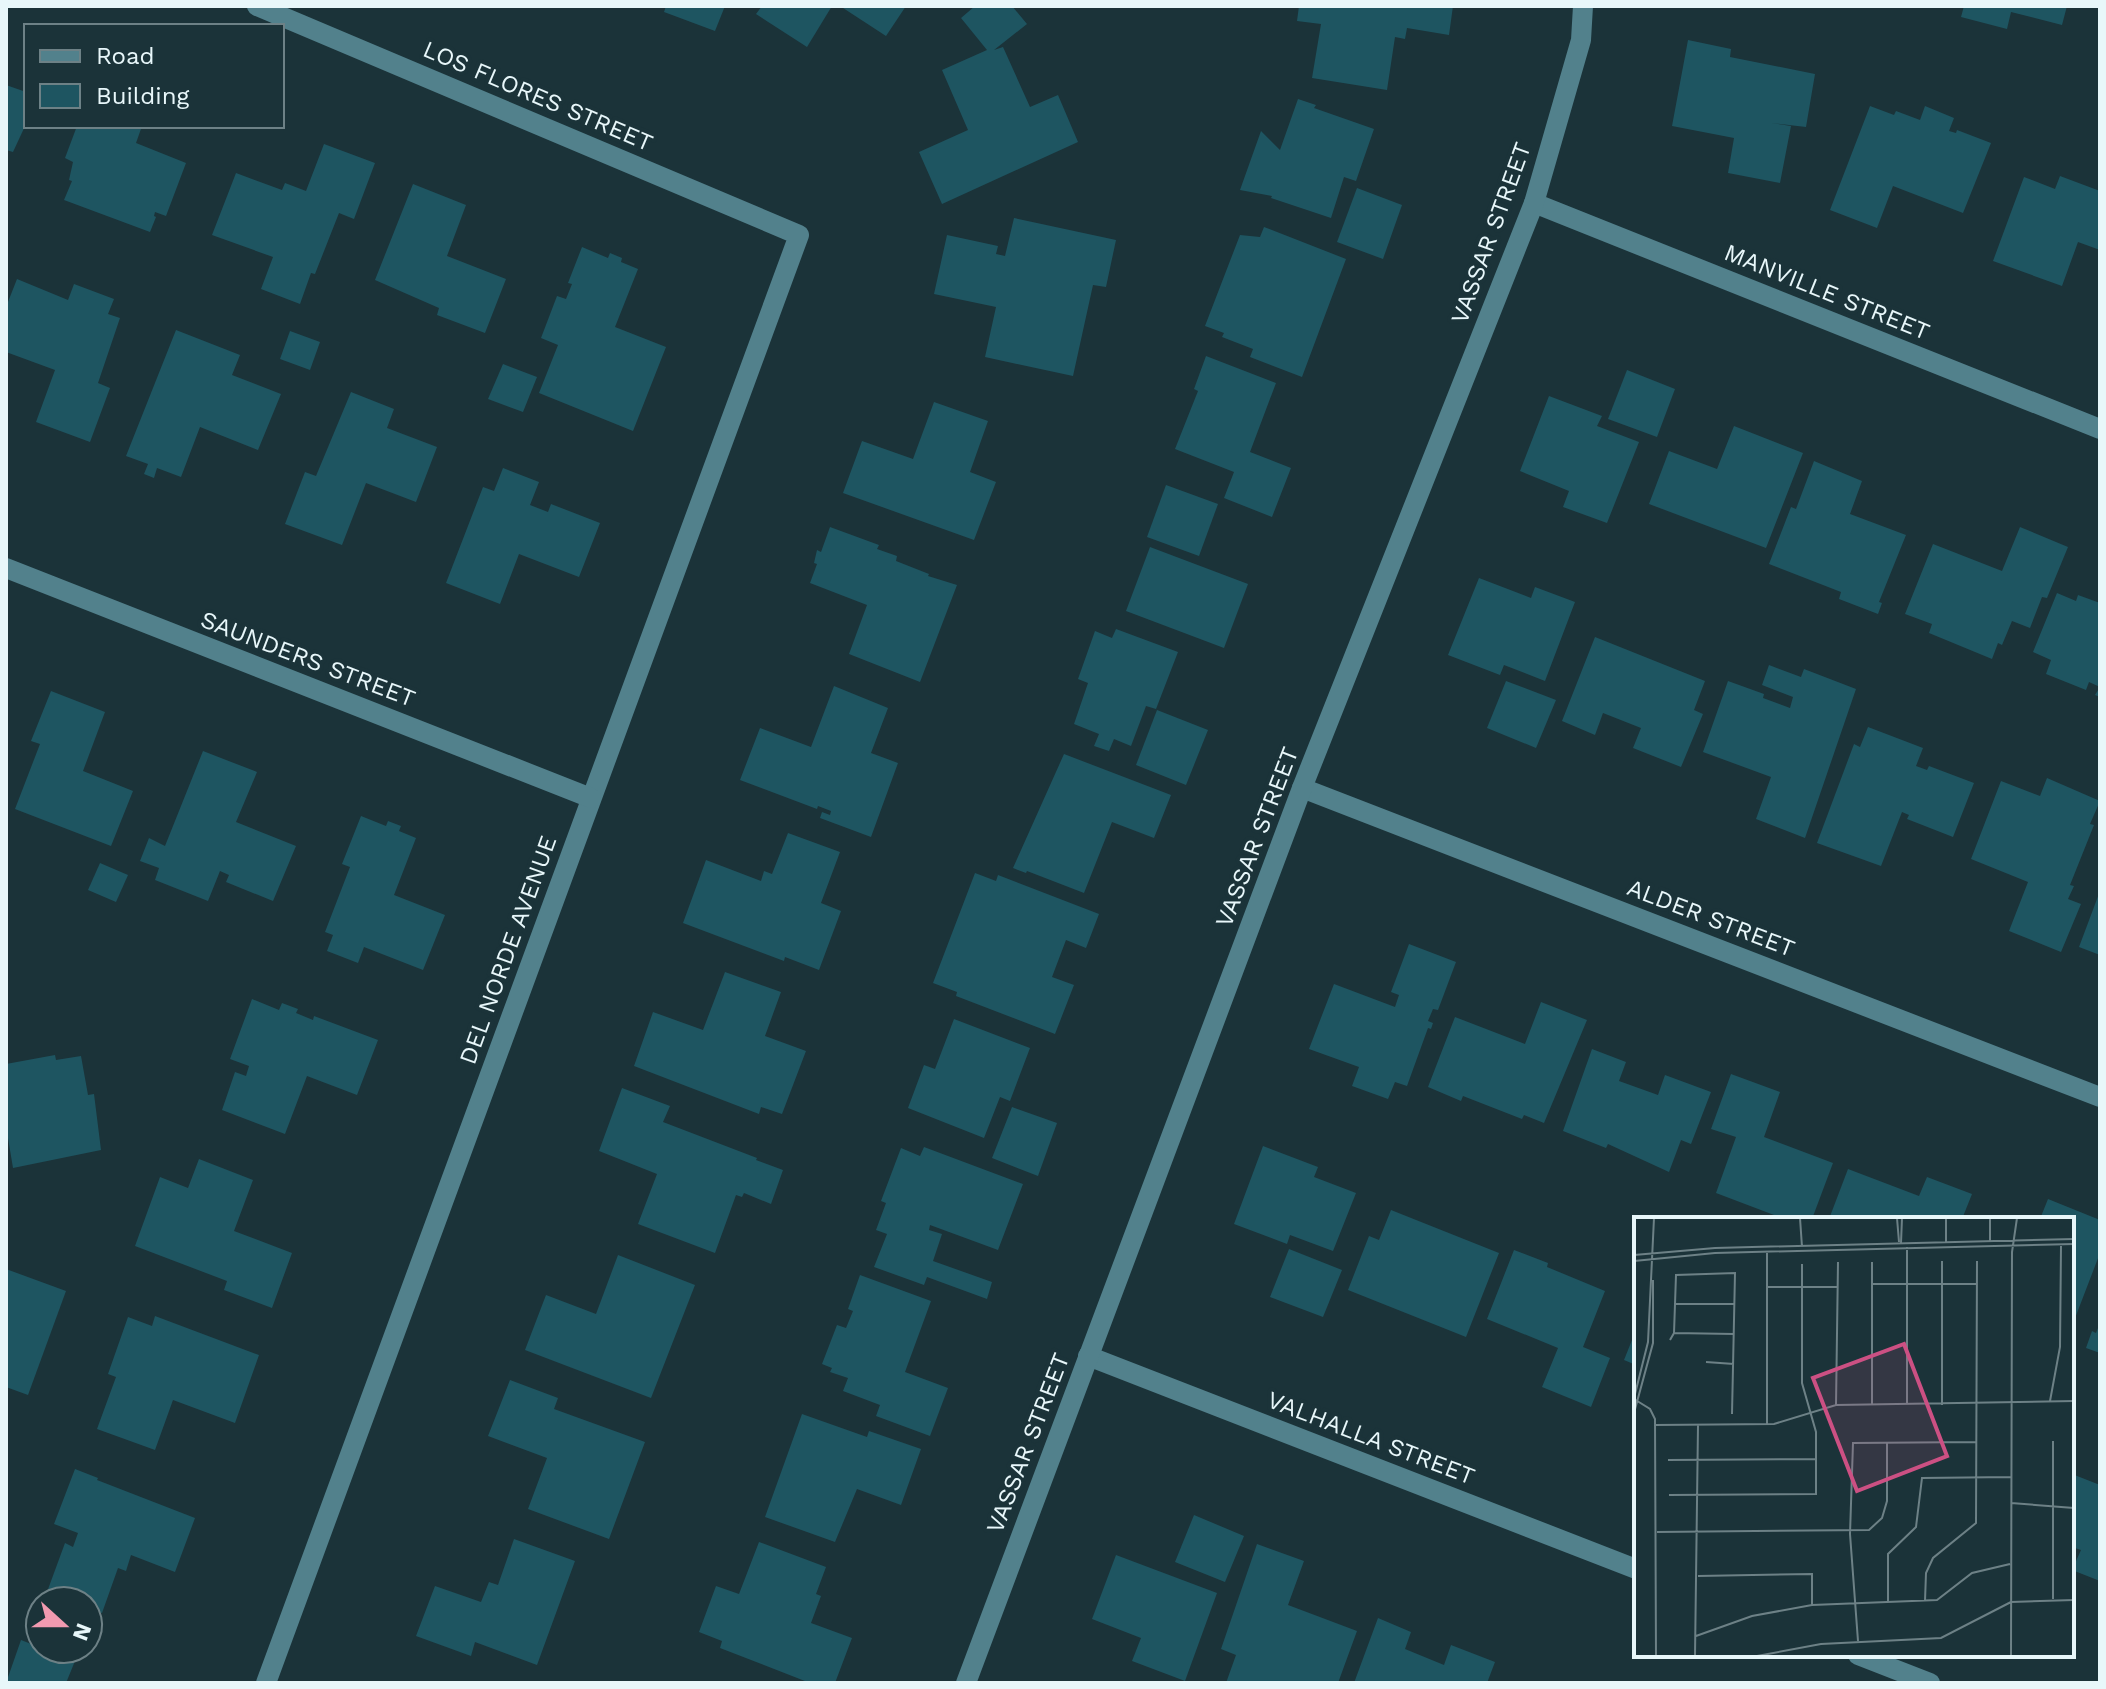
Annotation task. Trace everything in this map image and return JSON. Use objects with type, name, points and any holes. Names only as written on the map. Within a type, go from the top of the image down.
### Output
[{"type":"street","name":"LOS FLORES STREET","points":[[257,6],[799,235]]},
{"type":"street","name":"VASSAR STREET","points":[[966,1683],[1302,788],[1534,203],[1581,40],[1583,6]]},
{"type":"street","name":"MANVILLE STREET","points":[[1534,203],[2100,429]]},
{"type":"street","name":"DEL NORDE AVENUE","points":[[266,1683],[799,235]]},
{"type":"street","name":"SAUNDERS STREET","points":[[6,568],[591,798]]},
{"type":"street","name":"ALDER STREET","points":[[1302,788],[2100,1097]]},
{"type":"street","name":"VALHALLA STREET","points":[[1088,1356],[1634,1568]]},
{"type":"street","points":[[1863,1657],[1930,1683]]},
{"type":"building","points":[[666,6],[725,6],[715,31],[664,12]]},
{"type":"building","points":[[762,6],[832,6],[807,47],[756,14]]},
{"type":"building","points":[[840,6],[906,6],[886,36]]},
{"type":"building","points":[[975,6],[1012,6],[1027,24],[994,50],[1003,47],[1030,107],[1058,95],[1078,142],[942,204],[919,152],[968,130],[942,70],[987,50],[961,18]]},
{"type":"building","points":[[1299,6],[1453,6],[1449,35],[1407,28],[1405,39],[1395,37],[1387,90],[1312,78],[1321,24],[1297,21]]},
{"type":"building","points":[[1964,6],[2067,6],[2062,25],[2011,12],[2007,29],[1961,17]]},
{"type":"building","points":[[1688,40],[1731,49],[1730,57],[1815,74],[1806,127],[1771,123],[1791,126],[1780,183],[1728,173],[1734,138],[1672,126]]},
{"type":"building","points":[[6,85],[24,91],[24,128],[13,152],[6,150]]},
{"type":"building","points":[[1298,99],[1316,105],[1314,108],[1374,129],[1356,181],[1344,177],[1331,218],[1272,196],[1240,190],[1261,131],[1280,150]]},
{"type":"building","points":[[1870,106],[1920,120],[1925,106],[1954,118],[1949,131],[1956,133],[1957,130],[1991,143],[1963,213],[1893,186],[1877,228],[1830,210]]},
{"type":"building","points":[[76,128],[141,128],[136,143],[186,163],[166,216],[155,212],[150,232],[64,200],[72,181],[69,180],[73,162],[65,158]]},
{"type":"building","points":[[324,144],[375,163],[354,219],[339,213],[300,304],[261,289],[273,257],[212,235],[236,173],[282,190],[285,183],[306,191]]},
{"type":"building","points":[[2060,176],[2100,191],[2100,250],[2078,242],[2062,286],[1993,261],[2024,177],[2055,189]]},
{"type":"building","points":[[413,184],[466,205],[447,256],[506,279],[485,333],[437,315],[439,308],[375,280]]},
{"type":"building","points":[[1357,188],[1402,205],[1383,259],[1337,242]]},
{"type":"building","points":[[1014,218],[1116,240],[1106,287],[1093,285],[1073,376],[985,357],[996,307],[934,294],[947,235],[998,246],[996,254],[1005,256]]},
{"type":"building","points":[[1264,227],[1346,259],[1302,377],[1250,357],[1253,349],[1222,337],[1224,333],[1205,326],[1240,235],[1260,237]]},
{"type":"building","points":[[582,247],[608,258],[610,253],[638,269],[615,327],[666,347],[633,431],[539,393],[558,345],[541,338],[557,296],[566,299],[572,284],[568,283]]},
{"type":"building","points":[[17,279],[68,300],[74,284],[114,299],[108,314],[120,318],[98,383],[110,388],[90,442],[36,422],[55,370],[6,352],[6,307]]},
{"type":"building","points":[[176,330],[240,355],[232,375],[281,394],[258,450],[200,427],[181,477],[157,468],[154,478],[144,474],[148,464],[126,456]]},
{"type":"building","points":[[290,331],[320,342],[310,370],[280,359]]},
{"type":"building","points":[[1206,356],[1276,383],[1250,452],[1291,468],[1272,517],[1224,498],[1234,472],[1175,449],[1198,391],[1194,389]]},
{"type":"building","points":[[503,364],[537,377],[523,412],[488,399]]},
{"type":"building","points":[[1627,370],[1675,389],[1657,437],[1608,419]]},
{"type":"building","points":[[351,392],[394,409],[387,428],[437,447],[416,502],[366,483],[342,545],[285,524],[305,472],[316,476]]},
{"type":"building","points":[[1549,396],[1602,416],[1597,426],[1639,442],[1607,523],[1563,507],[1569,491],[1520,471]]},
{"type":"building","points":[[934,402],[988,421],[970,472],[996,482],[974,540],[843,493],[862,441],[913,459]]},
{"type":"building","points":[[1734,426],[1803,453],[1766,548],[1649,504],[1669,451],[1717,469]]},
{"type":"building","points":[[1814,461],[1862,481],[1850,514],[1906,535],[1879,602],[1882,603],[1878,614],[1839,599],[1841,592],[1769,564],[1791,507],[1796,509]]},
{"type":"building","points":[[503,468],[539,482],[530,505],[548,512],[551,504],[600,523],[579,577],[519,554],[500,604],[446,583],[483,487],[494,491]]},
{"type":"building","points":[[1166,485],[1218,504],[1199,556],[1147,537]]},
{"type":"building","points":[[830,527],[879,545],[877,549],[897,556],[896,561],[957,585],[920,682],[849,654],[867,605],[810,583],[817,564],[814,563],[817,550],[821,552]]},
{"type":"building","points":[[2020,527],[2068,547],[2047,598],[2042,597],[2030,628],[2012,621],[1992,659],[1929,633],[1932,624],[1905,614],[1933,544],[2002,571]]},
{"type":"building","points":[[1150,547],[1248,584],[1224,648],[1126,611]]},
{"type":"building","points":[[1479,578],[1531,598],[1535,587],[1575,602],[1545,681],[1504,665],[1500,675],[1448,655]]},
{"type":"building","points":[[2057,593],[2076,601],[2078,595],[2100,603],[2100,687],[2089,682],[2086,690],[2046,674],[2051,660],[2033,652]]},
{"type":"building","points":[[1116,629],[1178,652],[1156,709],[1146,706],[1131,746],[1114,739],[1109,751],[1094,746],[1099,734],[1074,724],[1088,683],[1078,679],[1095,631],[1112,638]]},
{"type":"building","points":[[1595,637],[1705,681],[1694,710],[1703,714],[1681,767],[1633,748],[1641,728],[1603,713],[1595,735],[1562,721]]},
{"type":"building","points":[[1769,665],[1801,677],[1804,669],[1856,689],[1805,838],[1756,819],[1771,777],[1703,752],[1728,681],[1764,694],[1763,698],[1790,708],[1793,697],[1762,685]]},
{"type":"building","points":[[1506,681],[1556,700],[1536,748],[1487,728]]},
{"type":"building","points":[[834,686],[888,708],[871,753],[898,763],[871,837],[820,818],[822,812],[830,815],[831,811],[818,806],[817,809],[740,780],[760,728],[811,747]]},
{"type":"building","points":[[51,691],[105,712],[83,771],[133,791],[111,846],[15,809],[40,744],[31,741]]},
{"type":"building","points":[[1157,710],[1208,730],[1186,785],[1136,765]]},
{"type":"building","points":[[1868,727],[1923,748],[1916,766],[1927,770],[1929,766],[1974,783],[1953,837],[1907,819],[1909,815],[1902,812],[1881,866],[1817,843],[1854,744],[1860,747]]},
{"type":"building","points":[[203,751],[257,772],[236,822],[296,846],[273,901],[226,882],[229,875],[220,871],[208,901],[155,880],[159,868],[140,861],[149,838],[165,846]]},
{"type":"building","points":[[1064,754],[1171,795],[1154,838],[1112,822],[1084,893],[1013,868]]},
{"type":"building","points":[[2047,778],[2100,801],[2090,824],[2094,825],[2070,885],[2074,886],[2068,899],[2081,904],[2061,952],[2009,931],[2028,882],[1971,859],[2001,781],[2040,796]]},
{"type":"building","points":[[361,816],[386,826],[388,821],[401,826],[399,831],[416,838],[394,895],[445,915],[423,970],[364,947],[358,963],[327,951],[333,935],[325,932],[350,867],[342,864]]},
{"type":"building","points":[[788,833],[840,852],[821,903],[841,911],[819,970],[785,957],[784,961],[683,923],[706,860],[761,881],[764,871],[772,874]]},
{"type":"building","points":[[100,863],[128,875],[116,902],[88,890]]},
{"type":"building","points":[[975,873],[996,881],[998,875],[1099,914],[1086,948],[1066,940],[1052,977],[1074,985],[1055,1034],[956,996],[957,992],[933,983]]},
{"type":"building","points":[[2100,891],[2100,955],[2079,947]]},
{"type":"building","points":[[1409,944],[1456,962],[1438,1010],[1433,1009],[1428,1021],[1433,1023],[1431,1029],[1428,1028],[1407,1086],[1395,1082],[1388,1099],[1352,1086],[1359,1067],[1309,1049],[1334,984],[1395,1007],[1399,995],[1391,992]]},
{"type":"building","points":[[725,972],[781,992],[765,1036],[806,1051],[782,1114],[761,1107],[759,1114],[634,1066],[653,1012],[703,1030]]},
{"type":"building","points":[[252,999],[279,1010],[282,1003],[298,1009],[296,1013],[313,1020],[314,1016],[378,1040],[357,1095],[307,1076],[285,1134],[222,1110],[235,1072],[246,1076],[249,1066],[230,1059]]},
{"type":"building","points":[[1541,1002],[1587,1020],[1544,1123],[1524,1115],[1522,1119],[1463,1096],[1461,1101],[1428,1087],[1455,1017],[1525,1044]]},
{"type":"building","points":[[954,1019],[1030,1048],[1010,1101],[1000,1097],[984,1138],[908,1108],[924,1065],[935,1069]]},
{"type":"building","points":[[1592,1049],[1626,1062],[1619,1081],[1658,1095],[1665,1075],[1711,1092],[1691,1144],[1681,1140],[1669,1172],[1608,1144],[1606,1148],[1563,1131]]},
{"type":"building","points":[[55,1055],[56,1060],[81,1056],[88,1095],[94,1094],[101,1150],[13,1168],[6,1126],[6,1064]]},
{"type":"building","points":[[1731,1074],[1780,1092],[1764,1137],[1833,1163],[1813,1217],[1774,1217],[1716,1193],[1736,1137],[1711,1129]]},
{"type":"building","points":[[622,1088],[670,1106],[663,1122],[783,1170],[771,1204],[744,1193],[742,1197],[736,1195],[715,1253],[638,1224],[657,1174],[599,1151]]},
{"type":"building","points":[[1012,1107],[1057,1123],[1038,1176],[992,1158]]},
{"type":"building","points":[[1263,1146],[1318,1167],[1314,1177],[1356,1193],[1333,1251],[1290,1235],[1287,1244],[1234,1224]]},
{"type":"building","points":[[924,1147],[1023,1184],[998,1250],[930,1225],[929,1230],[942,1234],[933,1261],[992,1282],[987,1299],[927,1277],[924,1285],[874,1267],[887,1234],[876,1230],[886,1203],[881,1201],[901,1148],[920,1156]]},
{"type":"building","points":[[199,1159],[253,1180],[234,1231],[292,1253],[272,1308],[224,1290],[227,1281],[135,1246],[160,1177],[188,1188]]},
{"type":"building","points":[[1848,1169],[1919,1196],[1927,1177],[1972,1194],[1963,1217],[1830,1217]]},
{"type":"building","points":[[2048,1199],[2100,1220],[2100,1253],[2074,1321],[2074,1217],[2041,1217]]},
{"type":"building","points":[[1391,1210],[1499,1253],[1466,1337],[1348,1290],[1369,1236],[1379,1240]]},
{"type":"building","points":[[1289,1249],[1342,1270],[1323,1317],[1270,1297]]},
{"type":"building","points":[[1514,1250],[1605,1291],[1583,1347],[1610,1358],[1591,1407],[1542,1387],[1558,1348],[1487,1319]]},
{"type":"building","points":[[618,1255],[695,1285],[651,1398],[525,1350],[546,1295],[596,1314]]},
{"type":"building","points":[[6,1269],[66,1291],[28,1395],[6,1387]]},
{"type":"building","points":[[860,1275],[931,1301],[905,1372],[948,1388],[930,1436],[876,1416],[880,1405],[843,1391],[848,1378],[830,1372],[832,1368],[822,1364],[837,1325],[846,1328],[853,1311],[848,1309]]},
{"type":"building","points":[[155,1316],[259,1355],[235,1423],[173,1400],[155,1450],[97,1429],[116,1377],[108,1374],[128,1317],[152,1326]]},
{"type":"building","points":[[2100,1323],[2100,1353],[2086,1348],[2092,1331],[2096,1333]]},
{"type":"building","points":[[1634,1335],[1634,1364],[1624,1360]]},
{"type":"building","points":[[510,1380],[558,1398],[554,1409],[645,1442],[609,1539],[528,1509],[547,1458],[488,1436]]},
{"type":"building","points":[[802,1414],[867,1437],[869,1431],[921,1449],[901,1505],[857,1489],[835,1542],[765,1517]]},
{"type":"building","points":[[75,1469],[195,1518],[175,1572],[131,1555],[126,1571],[118,1568],[104,1607],[104,1585],[50,1585],[65,1543],[73,1547],[78,1533],[54,1524]]},
{"type":"building","points":[[2074,1475],[2100,1485],[2100,1581],[2074,1571],[2081,1550],[2074,1548]]},
{"type":"building","points":[[1194,1515],[1244,1536],[1225,1582],[1175,1562]]},
{"type":"building","points":[[514,1539],[575,1561],[537,1665],[475,1642],[471,1656],[416,1636],[435,1586],[481,1602],[489,1582],[498,1585]]},
{"type":"building","points":[[759,1542],[826,1567],[816,1594],[821,1596],[811,1623],[852,1638],[835,1683],[810,1683],[720,1648],[722,1641],[699,1632],[716,1586],[739,1594]]},
{"type":"building","points":[[1257,1544],[1304,1561],[1288,1605],[1357,1631],[1338,1683],[1226,1683],[1236,1655],[1221,1649]]},
{"type":"building","points":[[1116,1555],[1217,1593],[1185,1681],[1132,1661],[1141,1638],[1092,1619]]},
{"type":"building","points":[[1378,1618],[1411,1632],[1405,1649],[1444,1665],[1451,1645],[1495,1662],[1487,1683],[1354,1683]]},
{"type":"building","points":[[21,1640],[24,1641],[24,1665],[73,1665],[66,1683],[6,1683]]}]
